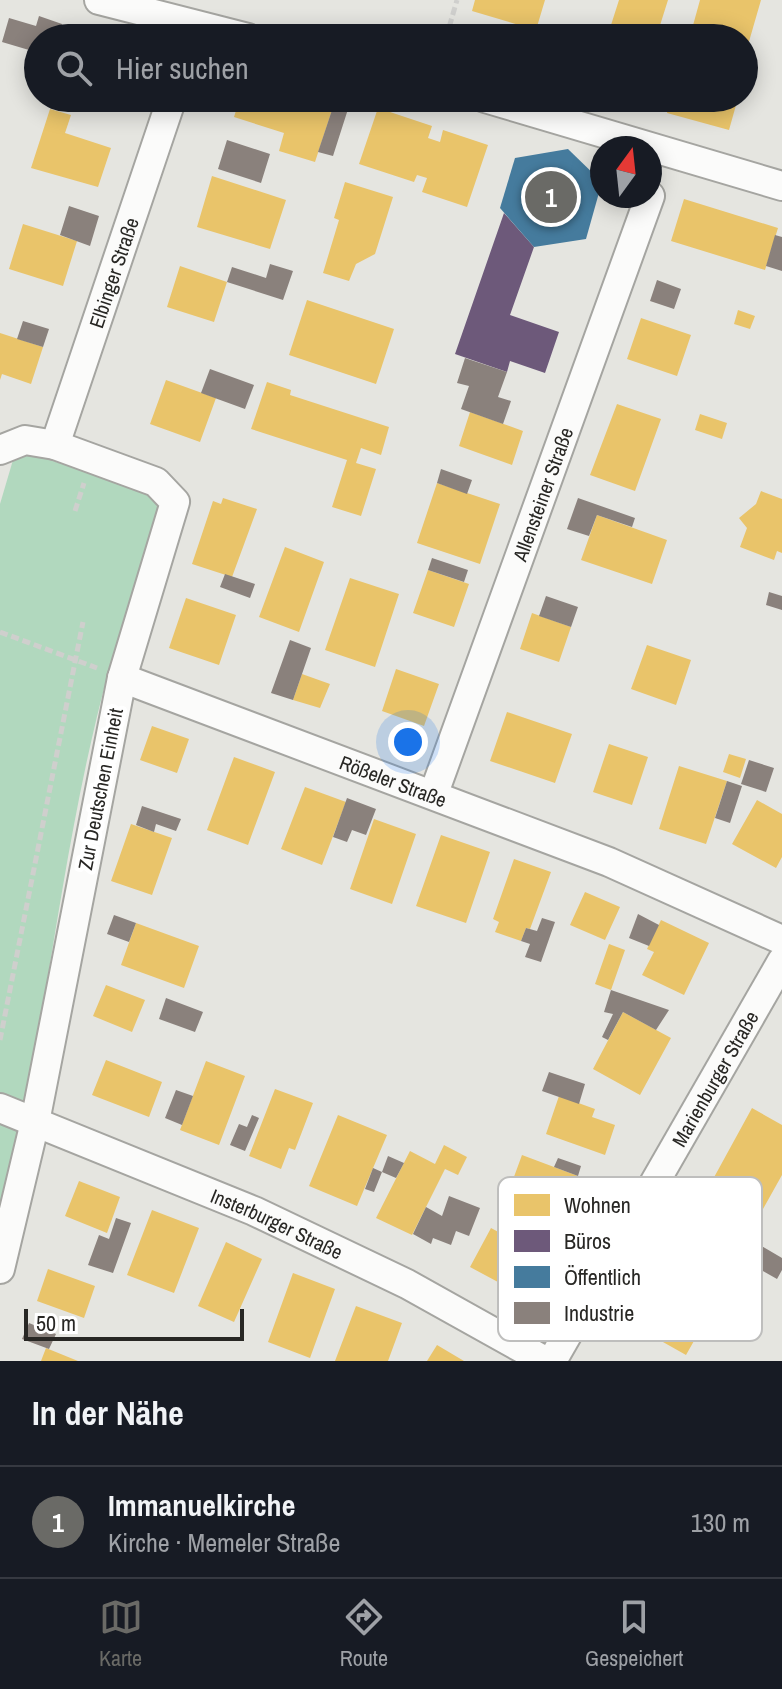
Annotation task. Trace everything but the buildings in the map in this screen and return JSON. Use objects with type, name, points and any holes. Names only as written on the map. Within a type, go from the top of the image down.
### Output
[{"type":"street","points":[[99,0],[168,24]]},
{"type":"street","name":"Elbinger Straße","points":[[55,445],[167,112]]},
{"type":"street","points":[[532,112],[782,186]]},
{"type":"street","name":"Allensteiner Straße","points":[[662,163],[666,152]]},
{"type":"street","name":"Allensteiner Straße","points":[[434,793],[645,208]]},
{"type":"street","name":"Zur Deutschen Einheit","points":[[0,450],[25,440],[55,445],[156,482],[175,502],[122,678],[35,1122],[0,1269]]},
{"type":"street","name":"Rößeler Straße","points":[[122,678],[434,793],[609,862],[782,940]]},
{"type":"street","name":"Marienburger Straße","points":[[658,1177],[782,961]]},
{"type":"street","name":"Insterburger Straße","points":[[0,1108],[254,1211],[407,1284],[498,1335]]},
{"type":"street","name":"Insterburger Straße","points":[[509,1341],[545,1361]]},
{"type":"street","name":"Marienburger Straße","points":[[552,1361],[564,1341]]},
{"type":"path","points":[[450,24],[457,0]]},
{"type":"path","points":[[0,1040],[83,622]]},
{"type":"path","points":[[0,632],[122,678]]},
{"type":"green space","points":[[32,454],[153,494],[159,513],[115,650],[92,739],[64,878],[16,1157],[0,1226],[0,504],[13,460]]},
{"type":"place","name":"Immanuelkirche","points":[[551,197]]}]
